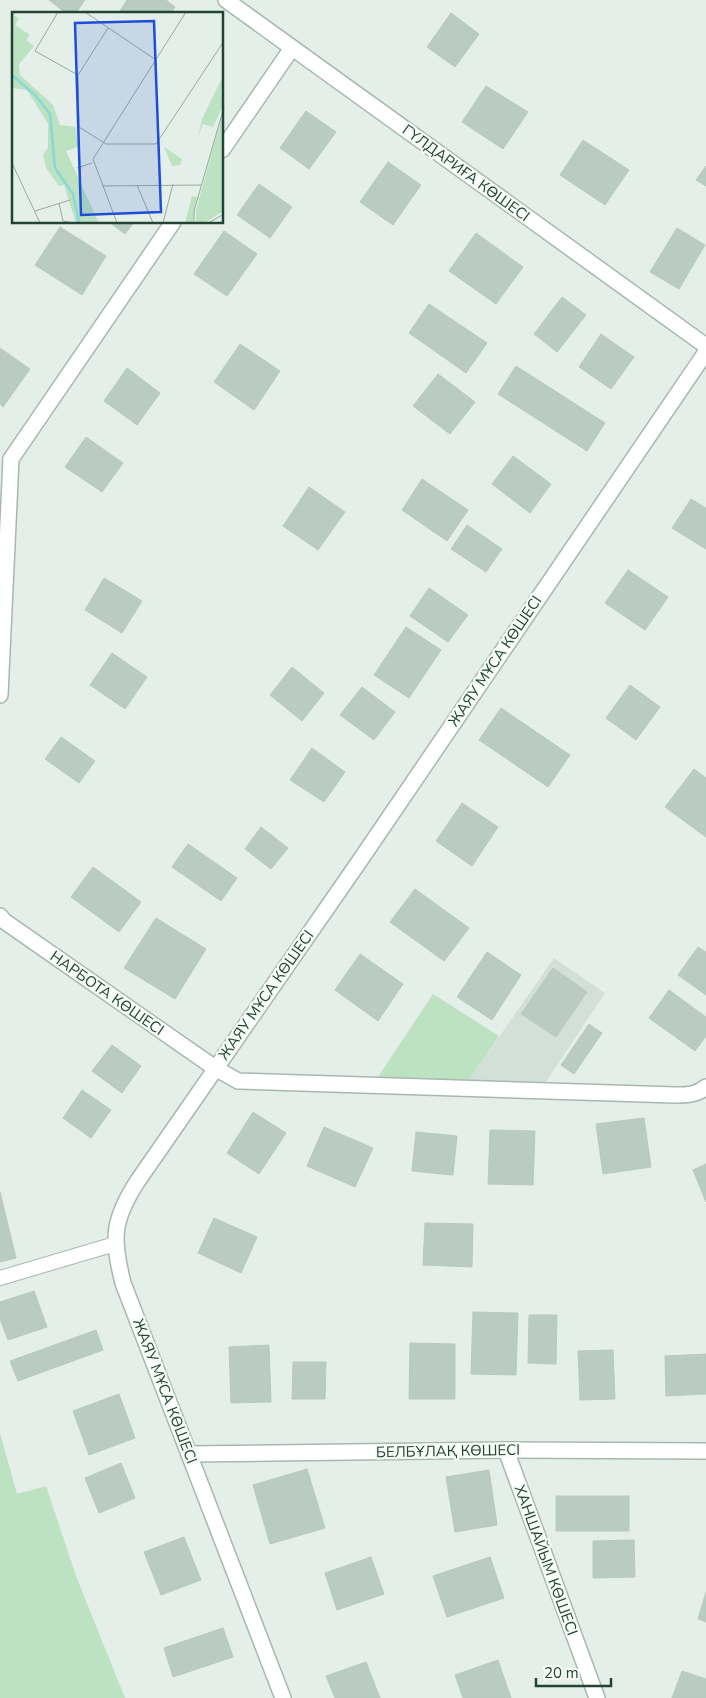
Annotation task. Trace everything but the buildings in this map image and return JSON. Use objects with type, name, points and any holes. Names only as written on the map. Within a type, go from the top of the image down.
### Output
[{"type":"street","name":"ГҮЛДАРИҒА КӨШЕСІ","points":[[226,0],[706,346]]},
{"type":"street","points":[[224,147],[292,48]]},
{"type":"street","points":[[0,695],[5,456],[172,224]]},
{"type":"street","name":"ЖАЯУ МҰСА КӨШЕСІ","points":[[283,1698],[123,1283],[115,1244],[116,1228],[120,1213],[128,1196],[215,1068],[361,859],[706,352]]},
{"type":"street","name":"НАРБОТА КӨШЕСІ","points":[[0,916],[4,921],[215,1068]]},
{"type":"street","points":[[215,1068],[238,1081],[675,1095],[690,1095],[706,1087]]},
{"type":"street","name":"БЕЛБҰЛАҚ КӨШЕСІ","points":[[190,1454],[506,1450],[706,1451]]},
{"type":"street","name":"ХАНШАЙЫМ КӨШЕСІ","points":[[506,1450],[597,1698]]},
{"type":"lane","points":[[0,1278],[115,1244]]},
{"type":"shaded area","points":[[554,958],[605,993],[546,1082],[469,1080]]},
{"type":"green space","points":[[433,994],[499,1036],[469,1080],[378,1077]]},
{"type":"green space","points":[[0,1433],[17,1494],[46,1486],[76,1576],[125,1698],[0,1698]]}]
